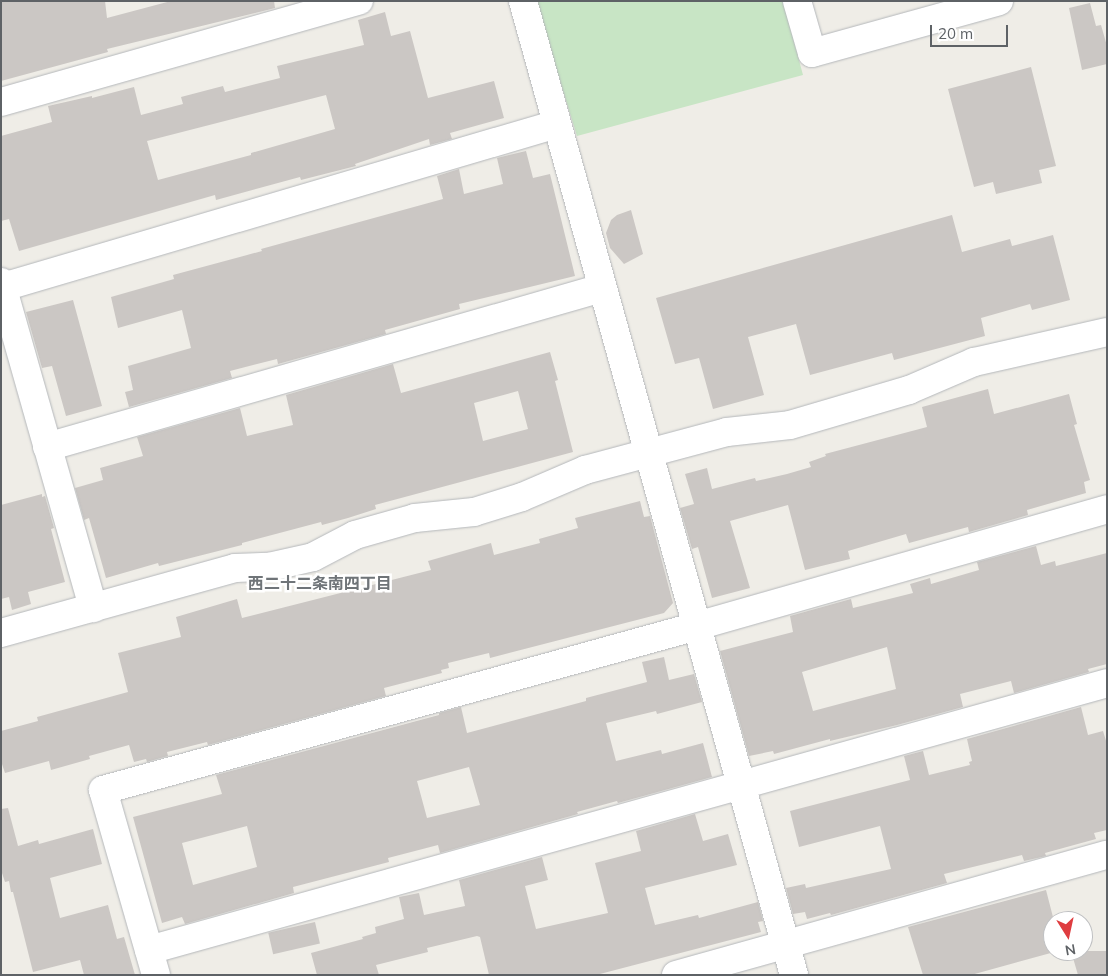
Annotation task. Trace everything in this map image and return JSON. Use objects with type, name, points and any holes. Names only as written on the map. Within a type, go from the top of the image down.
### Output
[{"type":"street","points":[[1,102],[359,1]]},
{"type":"street","points":[[523,1],[794,975]]},
{"type":"street","points":[[797,1],[812,53],[998,1]]},
{"type":"street","points":[[93,608],[2,285],[556,124]]},
{"type":"street","points":[[47,447],[602,288]]},
{"type":"street","points":[[1,633],[235,568],[269,567],[313,557],[355,535],[415,518],[474,512],[522,497],[585,470],[647,452],[727,432],[790,425],[909,390],[974,362],[1107,332]]},
{"type":"street","points":[[1107,509],[697,626],[102,790],[152,963],[740,785],[1107,683]]},
{"type":"street","points":[[676,975],[1107,855]]},
{"type":"green space","points":[[535,1],[783,1],[803,75],[577,136]]},
{"type":"building","points":[[1,1],[105,1],[107,18],[171,1],[274,1],[275,8],[107,49],[108,52],[1,81]]},
{"type":"building","points":[[1090,3],[1096,26],[1101,25],[1107,46],[1107,64],[1082,70],[1069,8]]},
{"type":"building","points":[[385,12],[391,36],[410,31],[428,98],[494,81],[504,118],[450,133],[452,139],[430,145],[429,139],[355,164],[356,166],[301,180],[300,177],[216,200],[215,195],[19,251],[9,219],[1,221],[1,136],[52,122],[48,106],[92,96],[92,98],[134,87],[141,115],[183,104],[181,97],[223,86],[225,92],[280,78],[277,66],[364,45],[358,20]],"holes":[[[326,95],[335,129],[251,153],[251,155],[158,180],[147,141]]]},
{"type":"building","points":[[1031,67],[1056,166],[1039,170],[1042,183],[996,194],[993,182],[974,187],[948,89]]},
{"type":"building","points":[[526,151],[533,178],[550,174],[575,276],[459,304],[460,309],[385,330],[386,334],[278,364],[277,359],[230,371],[232,378],[129,407],[125,392],[133,390],[128,366],[191,348],[182,310],[118,328],[111,297],[174,279],[173,275],[262,251],[261,249],[443,199],[437,176],[459,169],[464,194],[503,184],[497,158]]},
{"type":"building","points":[[631,210],[643,254],[624,264],[610,248],[606,233],[611,220],[617,215]]},
{"type":"building","points":[[952,215],[962,252],[1010,239],[1012,246],[1053,235],[1070,300],[1032,310],[1030,304],[981,318],[985,336],[894,360],[892,353],[810,375],[796,324],[748,337],[764,395],[713,409],[699,358],[675,364],[656,298]]},
{"type":"building","points":[[73,300],[102,406],[66,416],[52,366],[42,368],[26,312]]},
{"type":"building","points":[[550,352],[558,380],[555,381],[573,452],[375,505],[376,509],[348,518],[322,525],[321,522],[242,543],[242,545],[159,566],[158,563],[106,578],[89,518],[84,520],[75,488],[103,480],[100,468],[143,456],[137,437],[240,408],[247,436],[293,425],[286,395],[393,364],[401,393]],"holes":[[[518,391],[528,429],[483,441],[474,403]]]},
{"type":"building","points":[[988,389],[994,414],[1069,394],[1077,424],[1074,425],[1090,480],[1084,482],[1086,493],[1027,510],[1028,515],[969,532],[968,527],[909,543],[906,534],[848,551],[850,559],[805,570],[788,505],[730,521],[750,588],[712,598],[698,547],[692,549],[680,508],[694,504],[685,474],[707,468],[712,489],[755,478],[756,481],[787,474],[811,467],[809,462],[826,456],[825,454],[927,427],[922,407]]},
{"type":"building","points":[[42,494],[42,497],[45,496],[54,528],[51,529],[65,582],[28,592],[31,604],[12,610],[9,597],[1,599],[1,505]]},
{"type":"building","points":[[640,501],[644,517],[650,516],[673,603],[664,613],[490,658],[489,653],[448,663],[449,668],[441,670],[442,673],[384,688],[386,696],[208,745],[207,742],[167,752],[168,756],[147,762],[146,759],[134,762],[129,745],[89,756],[90,759],[51,770],[49,761],[5,773],[1,761],[1,731],[38,721],[37,717],[128,692],[118,653],[181,637],[176,617],[237,599],[242,618],[431,570],[428,561],[491,543],[494,555],[540,543],[539,539],[578,528],[575,518]]},
{"type":"building","points":[[1036,546],[1041,565],[1055,561],[1056,566],[1107,553],[1107,664],[1088,669],[1089,672],[1014,693],[1011,681],[960,694],[963,707],[897,725],[830,741],[830,739],[774,754],[773,751],[749,756],[720,651],[793,632],[790,616],[851,599],[853,608],[913,593],[910,584],[930,578],[931,584],[979,570],[977,562]],"holes":[[[887,647],[896,689],[813,711],[802,672]]]},
{"type":"building","points":[[664,657],[669,680],[694,674],[702,702],[657,714],[656,711],[606,723],[616,761],[661,750],[662,754],[703,743],[712,777],[618,803],[617,801],[577,812],[578,814],[440,853],[438,845],[388,858],[389,862],[293,887],[294,893],[185,924],[182,917],[162,923],[133,817],[222,794],[216,775],[439,715],[439,713],[461,707],[467,733],[586,701],[586,698],[647,682],[642,662]],"holes":[[[469,767],[480,805],[427,818],[417,781]],[[247,826],[257,867],[193,885],[182,843]]]},
{"type":"building","points":[[1081,707],[1088,735],[1103,731],[1107,744],[1107,830],[1094,833],[1096,839],[1045,853],[1046,856],[1024,861],[1022,855],[944,874],[947,883],[831,915],[830,913],[807,919],[805,912],[793,914],[786,888],[805,884],[806,888],[891,869],[880,826],[799,847],[790,811],[910,780],[904,756],[923,751],[929,775],[970,765],[969,762],[972,761],[967,739]]},
{"type":"building","points":[[8,808],[18,846],[38,840],[39,844],[93,829],[102,864],[50,878],[60,918],[108,905],[117,939],[124,937],[135,975],[84,975],[80,960],[33,972],[13,892],[11,892],[9,881],[5,882],[1,870],[1,809]]},
{"type":"building","points":[[695,814],[703,841],[728,834],[737,865],[645,888],[655,925],[698,915],[699,918],[758,902],[763,921],[758,922],[761,932],[596,975],[489,975],[480,937],[477,936],[427,948],[428,952],[376,965],[379,975],[317,975],[311,953],[363,939],[362,937],[376,933],[375,927],[404,919],[399,897],[419,893],[424,915],[465,906],[459,880],[542,857],[548,880],[525,886],[536,929],[608,913],[595,863],[641,851],[636,831]]},
{"type":"building","points":[[1046,890],[1051,911],[1043,911],[1043,955],[971,975],[923,975],[908,927]]},
{"type":"building","points":[[315,922],[320,943],[273,954],[268,933]]},
{"type":"building","points":[[1093,951],[1107,951],[1107,975],[1078,975],[1074,961],[1093,961]]},
{"type":"district","name":"西二十二条南四丁目","points":[[320,583]]}]
